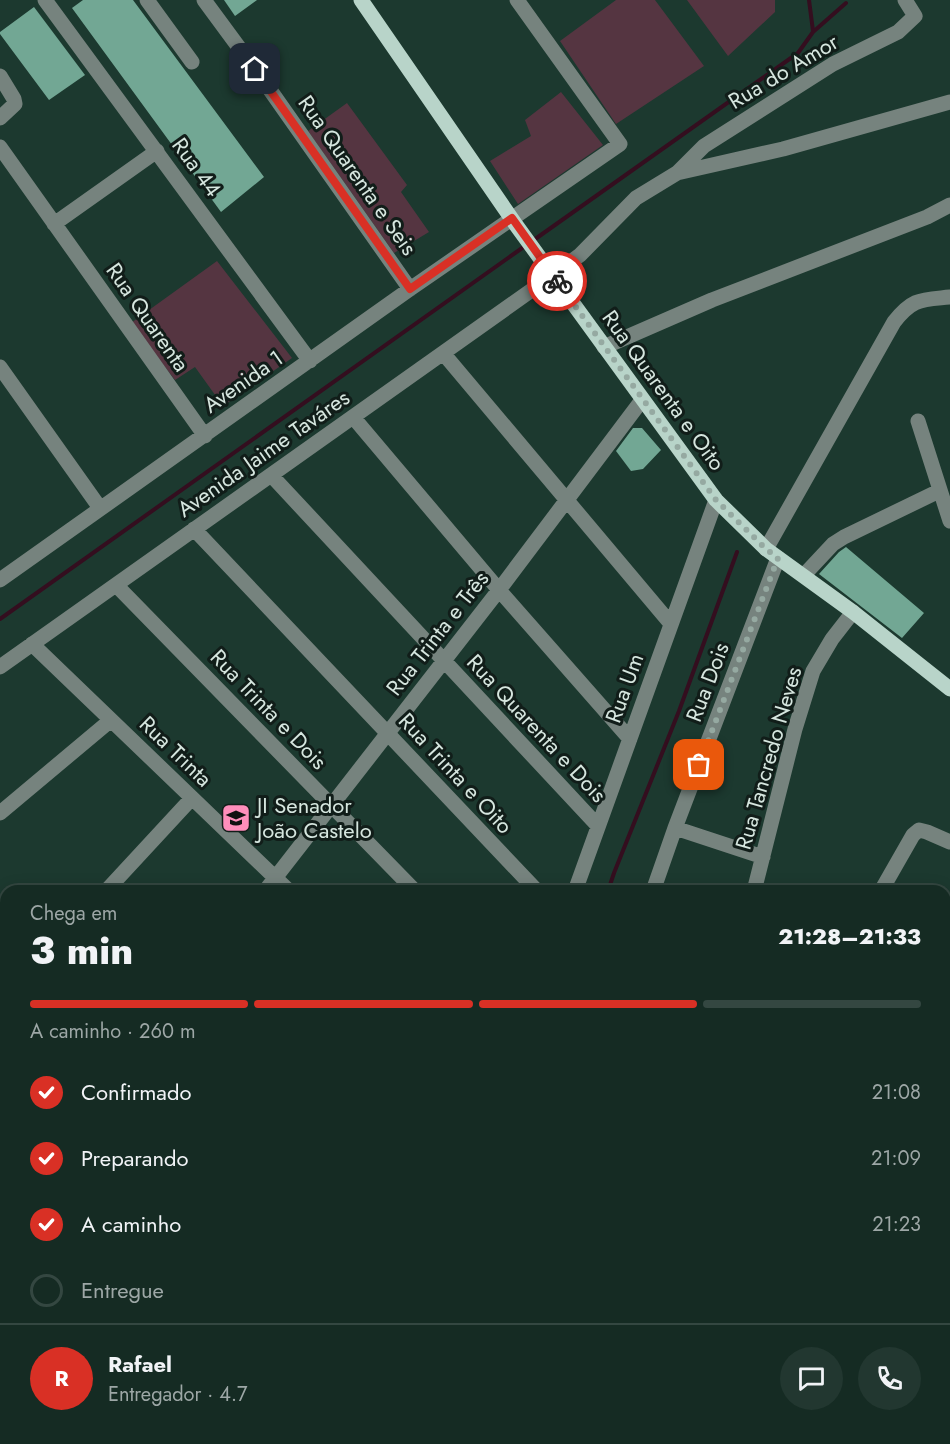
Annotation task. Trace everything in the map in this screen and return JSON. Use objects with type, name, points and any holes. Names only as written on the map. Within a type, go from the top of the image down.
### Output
[{"type":"main road","name":"Rua Quarenta e Oito","points":[[361,0],[514,222],[716,500],[772,553],[853,612],[950,689]]},
{"type":"street","name":"Rua 44","points":[[45,0],[310,361]]},
{"type":"street","points":[[147,0],[192,62]]},
{"type":"street","name":"Rua Quarenta e Seis","points":[[204,0],[410,289]]},
{"type":"street","name":"Avenida 1","points":[[0,580],[410,289],[514,222],[620,144],[517,0]]},
{"type":"street","name":"Rua do Amor","points":[[676,173],[704,146],[833,64],[898,32],[914,18],[915,14],[905,0]]},
{"type":"street","points":[[0,76],[15,104],[1,116]]},
{"type":"street","points":[[676,173],[783,149],[950,102]]},
{"type":"street","name":"Rua Quarenta","points":[[0,147],[205,436]]},
{"type":"street","points":[[54,224],[157,151]]},
{"type":"street","name":"Avenida Jaime Taváres","points":[[0,667],[553,275],[580,255],[636,198],[676,173]]},
{"type":"street","points":[[604,347],[712,300],[927,217],[950,205]]},
{"type":"street","name":"Rua Dois","points":[[655,885],[772,553],[894,322],[905,308],[914,302],[950,297]]},
{"type":"street","points":[[443,353],[671,624]]},
{"type":"street","points":[[0,367],[100,508]]},
{"type":"street","name":"Rua Trinta e Três","points":[[270,885],[499,590],[642,400]]},
{"type":"street","points":[[353,417],[499,590],[630,739]]},
{"type":"street","points":[[918,421],[950,521]]},
{"type":"street","name":"Rua Quarenta e Dois","points":[[271,475],[598,826]]},
{"type":"street","points":[[804,575],[833,544],[844,537],[939,491]]},
{"type":"street","name":"Rua Um","points":[[576,885],[716,500]]},
{"type":"street","name":"Rua Trinta e Oito","points":[[194,529],[531,885]]},
{"type":"street","name":"Rua Trinta e Dois","points":[[116,585],[409,885]]},
{"type":"street","name":"Rua Tancredo Neves","points":[[756,885],[795,729],[813,671],[832,639],[853,612]]},
{"type":"street","name":"Rua Trinta","points":[[32,644],[283,885]]},
{"type":"street","points":[[0,813],[111,720]]},
{"type":"street","points":[[112,885],[192,798]]},
{"type":"street","points":[[675,828],[763,857]]},
{"type":"street","points":[[884,885],[913,835],[919,831],[927,831],[950,842]]},
{"type":"shaded area","points":[[616,0],[655,0],[704,66],[616,124],[560,41]]},
{"type":"shaded area","points":[[687,0],[775,0],[775,12],[728,56]]},
{"type":"shaded area","points":[[561,92],[603,145],[518,204],[490,161],[531,136],[525,120]]},
{"type":"shaded area","points":[[347,103],[407,185],[401,192],[429,232],[394,253],[308,131]]},
{"type":"shaded area","points":[[217,261],[292,358],[223,406],[195,367],[175,380],[131,323]]},
{"type":"building","points":[[83,0],[133,0],[264,177],[221,212],[72,8]]},
{"type":"building","points":[[224,0],[257,0],[235,16]]},
{"type":"building","points":[[34,7],[85,75],[49,100],[0,34]]},
{"type":"building","points":[[633,428],[642,428],[661,450],[643,469],[631,471],[616,451]]},
{"type":"building","points":[[846,547],[924,613],[902,638],[819,574]]},
{"type":"waterway","points":[[809,0],[813,31]]},
{"type":"waterway","points":[[531,242],[798,53],[813,32],[846,3]]},
{"type":"waterway","points":[[0,619],[525,246]]},
{"type":"waterway","points":[[610,885],[679,711],[737,552]]},
{"type":"way so far","points":[[557,281],[716,500],[778,558],[699,765]]},
{"type":"place","name":"JI Senador João Castelo","points":[[236,818]]},
{"type":"route","points":[[255,69],[410,289],[512,218],[557,281]]}]
